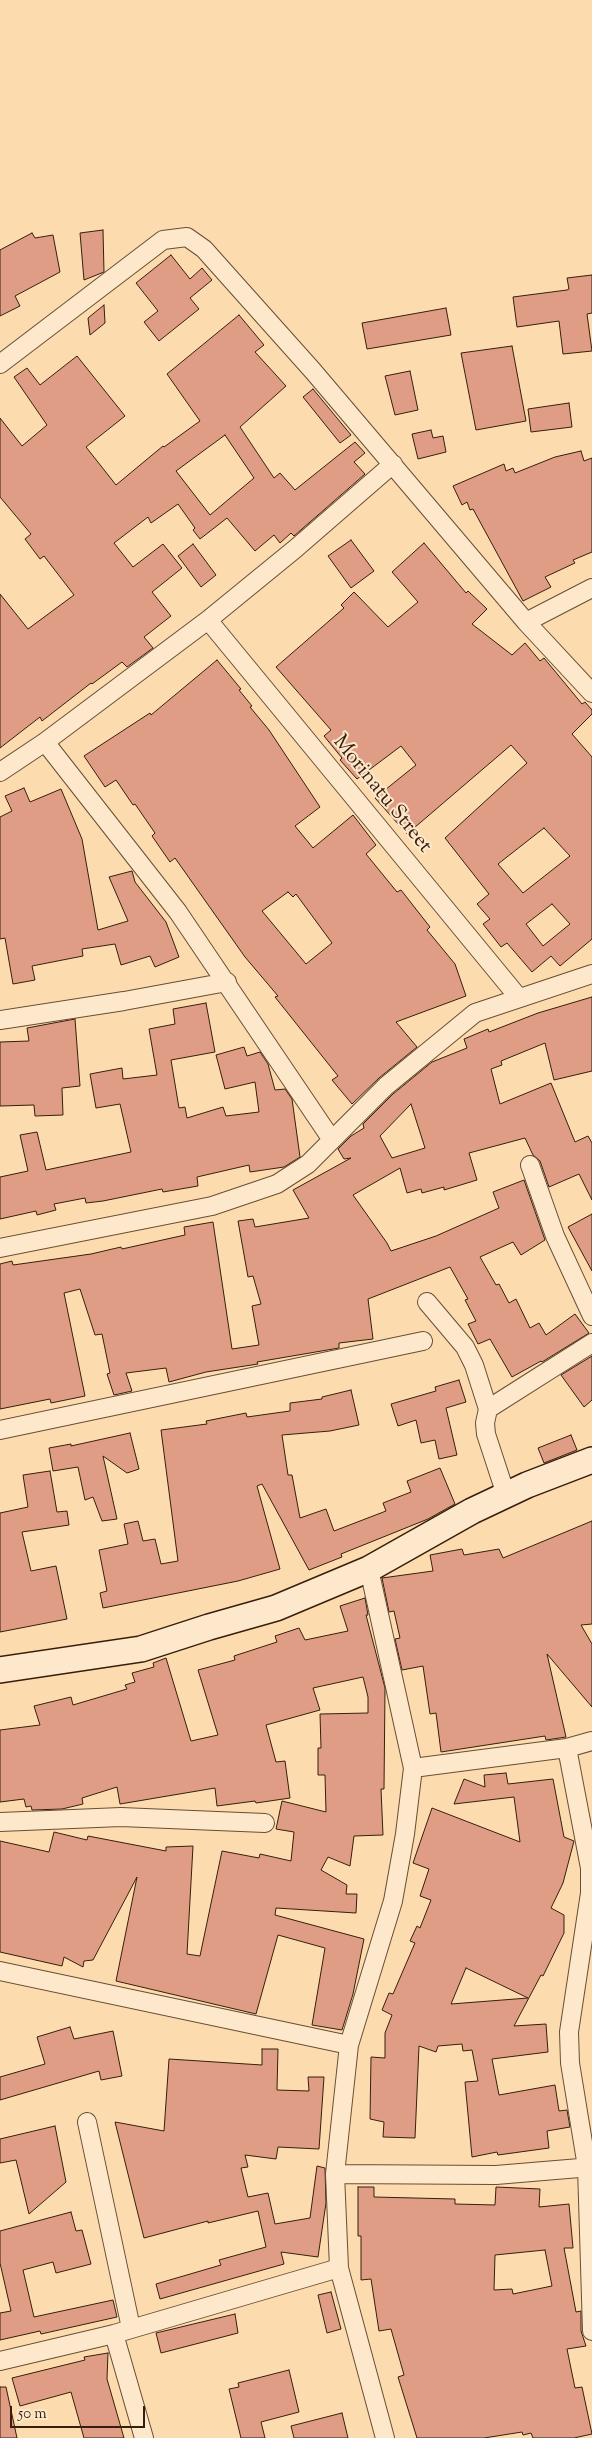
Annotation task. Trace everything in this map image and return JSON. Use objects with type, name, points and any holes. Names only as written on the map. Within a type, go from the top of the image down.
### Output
[{"type":"street","points":[[0,364],[163,240],[187,237],[204,249],[313,371],[526,622],[592,693]]},
{"type":"street","points":[[0,772],[45,742],[208,620],[295,549],[393,464]]},
{"type":"street","points":[[526,622],[592,588]]},
{"type":"street","name":"Morinatu Street","points":[[208,620],[519,998]]},
{"type":"street","points":[[45,742],[178,912],[332,1140]]},
{"type":"street","points":[[0,1248],[212,1206],[277,1184],[308,1164],[386,1086],[475,1013],[592,974]]},
{"type":"street","points":[[0,1020],[227,982]]},
{"type":"street","points":[[530,1164],[555,1236],[592,1316]]},
{"type":"street","points":[[427,1302],[465,1347],[474,1364],[488,1409],[485,1424],[486,1434],[506,1495]]},
{"type":"street","points":[[0,1430],[423,1341]]},
{"type":"street","points":[[488,1409],[592,1343]]},
{"type":"street","points":[[0,1670],[141,1649],[276,1608],[369,1569],[506,1495],[592,1460]]},
{"type":"street","points":[[369,1569],[413,1768],[405,1834],[393,1901],[350,2045],[335,2174],[340,2268],[385,2438]]},
{"type":"street","points":[[413,1768],[567,1748],[592,1741]]},
{"type":"street","points":[[567,1748],[590,1868],[590,1893],[569,2032],[570,2063],[590,2167],[592,2331]]},
{"type":"street","points":[[0,1822],[121,1817],[265,1823]]},
{"type":"street","points":[[0,1971],[350,2045]]},
{"type":"street","points":[[87,2122],[131,2328]]},
{"type":"street","points":[[335,2174],[496,2175],[590,2167]]},
{"type":"street","points":[[0,2361],[114,2334],[340,2268]]},
{"type":"street","points":[[114,2334],[144,2438]]},
{"type":"building","points":[[103,230],[104,272],[84,280],[80,233]]},
{"type":"building","points":[[32,233],[35,238],[53,235],[60,272],[15,296],[20,306],[0,316],[0,250]]},
{"type":"building","points":[[171,255],[190,279],[202,268],[212,280],[190,298],[199,309],[159,341],[144,322],[158,311],[136,283]]},
{"type":"building","points":[[592,275],[592,313],[587,314],[592,351],[563,354],[559,321],[517,327],[513,297],[567,290],[569,289],[567,278]]},
{"type":"building","points":[[104,305],[105,323],[90,335],[88,318]]},
{"type":"building","points":[[446,308],[451,335],[367,349],[362,323]]},
{"type":"building","points":[[239,315],[264,345],[255,352],[286,386],[240,427],[274,478],[280,473],[295,490],[355,442],[365,453],[354,462],[365,474],[294,536],[291,533],[280,543],[274,535],[255,551],[227,518],[200,539],[193,530],[195,528],[178,504],[151,523],[148,517],[114,543],[133,567],[163,544],[182,568],[152,592],[171,616],[144,637],[153,648],[127,667],[122,662],[42,721],[40,717],[0,748],[0,594],[28,629],[74,595],[44,556],[40,559],[25,539],[31,534],[0,497],[0,418],[22,446],[47,425],[14,377],[27,368],[40,385],[77,356],[125,416],[86,447],[116,485],[163,446],[200,421],[167,374]],"holes":[[[225,435],[254,478],[210,515],[176,471]]]},
{"type":"building","points":[[512,346],[526,421],[476,430],[461,353]]},
{"type":"building","points":[[410,371],[418,410],[395,415],[385,376]]},
{"type":"building","points":[[313,389],[351,435],[340,443],[303,397]]},
{"type":"building","points":[[569,403],[572,427],[531,432],[528,409]]},
{"type":"building","points":[[431,430],[433,438],[443,436],[446,452],[418,459],[412,434]]},
{"type":"building","points":[[581,451],[584,461],[592,458],[592,552],[573,560],[575,563],[545,577],[551,587],[523,601],[473,509],[470,510],[467,502],[462,505],[453,486],[504,464],[506,471],[513,468],[515,473],[555,457]]},
{"type":"building","points":[[351,540],[374,571],[351,588],[328,556]]},
{"type":"building","points":[[424,543],[466,593],[468,591],[487,609],[472,624],[512,655],[525,643],[540,661],[544,658],[582,704],[585,702],[592,710],[592,714],[572,734],[592,757],[592,939],[560,966],[551,956],[532,972],[507,943],[501,947],[483,924],[490,919],[477,904],[489,894],[445,838],[527,763],[511,745],[407,834],[375,798],[416,765],[401,746],[357,779],[340,760],[342,758],[324,736],[331,730],[276,667],[344,608],[341,605],[354,592],[388,627],[418,602],[392,572]],"holes":[[[544,828],[570,856],[523,893],[498,864]],[[552,904],[570,924],[543,946],[526,924]]]},
{"type":"building","points":[[193,544],[216,575],[201,587],[178,556]]},
{"type":"building","points":[[217,660],[241,689],[239,690],[252,706],[250,707],[269,730],[320,807],[295,826],[313,848],[353,815],[376,845],[366,854],[397,892],[401,890],[430,927],[427,930],[455,964],[466,996],[396,1022],[417,1047],[379,1078],[352,1104],[332,1080],[338,1076],[275,997],[278,996],[245,957],[175,858],[170,862],[152,836],[155,833],[135,804],[133,805],[116,780],[105,787],[84,756],[150,713],[151,715]],"holes":[[[288,892],[293,897],[296,894],[332,943],[306,964],[262,911]]]},
{"type":"building","points":[[24,788],[30,802],[61,789],[82,839],[98,930],[128,921],[109,877],[132,871],[135,882],[166,922],[179,957],[155,967],[150,956],[121,965],[115,944],[82,949],[83,956],[32,966],[35,980],[13,984],[5,938],[0,939],[0,817],[12,811],[5,796]]},
{"type":"building","points":[[592,997],[592,1071],[554,1080],[545,1043],[501,1061],[502,1065],[491,1069],[500,1104],[551,1083],[575,1142],[588,1136],[592,1143],[592,1200],[579,1174],[549,1187],[540,1161],[533,1155],[525,1138],[469,1153],[477,1180],[444,1190],[444,1187],[422,1193],[421,1189],[407,1193],[400,1168],[353,1195],[391,1251],[436,1236],[499,1208],[493,1192],[524,1180],[545,1240],[521,1255],[513,1242],[480,1257],[496,1285],[499,1284],[509,1303],[516,1299],[530,1328],[539,1323],[546,1335],[575,1314],[589,1333],[542,1362],[512,1377],[490,1339],[478,1344],[468,1324],[476,1321],[465,1300],[468,1299],[450,1267],[368,1299],[373,1339],[339,1343],[339,1348],[206,1372],[169,1382],[166,1368],[126,1373],[132,1391],[114,1395],[107,1374],[110,1373],[102,1334],[95,1335],[80,1289],[64,1293],[85,1396],[51,1403],[50,1399],[0,1409],[0,1264],[12,1261],[13,1265],[91,1254],[121,1247],[122,1249],[185,1235],[184,1227],[213,1222],[232,1349],[259,1345],[252,1306],[261,1304],[253,1276],[248,1277],[238,1221],[253,1219],[255,1227],[309,1218],[293,1190],[351,1158],[344,1159],[338,1149],[351,1136],[364,1128],[363,1124],[393,1094],[432,1062],[467,1048],[464,1039],[488,1029],[489,1032],[538,1013]],"holes":[[[411,1104],[425,1148],[392,1158],[380,1136]]]},
{"type":"building","points":[[206,1003],[215,1052],[171,1060],[179,1108],[185,1107],[187,1118],[223,1107],[226,1116],[259,1112],[255,1082],[225,1089],[216,1055],[244,1047],[247,1056],[260,1052],[268,1064],[275,1090],[285,1089],[292,1099],[300,1157],[284,1167],[250,1172],[249,1165],[197,1177],[198,1186],[163,1192],[162,1189],[86,1203],[85,1198],[54,1204],[56,1210],[37,1215],[36,1211],[0,1219],[0,1177],[28,1171],[20,1135],[37,1132],[46,1170],[131,1152],[120,1104],[96,1108],[90,1074],[122,1068],[123,1079],[157,1075],[149,1029],[175,1024],[173,1009]]},
{"type":"building","points":[[75,1019],[80,1086],[62,1088],[63,1115],[35,1116],[34,1105],[0,1106],[0,1042],[29,1041],[27,1028]]},
{"type":"building","points":[[592,1214],[592,1271],[568,1227]]},
{"type":"building","points":[[592,1356],[592,1400],[584,1407],[561,1375]]},
{"type":"building","points":[[459,1380],[466,1402],[446,1408],[457,1455],[439,1459],[435,1440],[421,1443],[416,1420],[398,1426],[391,1404],[436,1391],[435,1387]]},
{"type":"building","points":[[351,1390],[359,1425],[330,1431],[282,1435],[288,1475],[292,1475],[300,1518],[326,1509],[334,1531],[386,1511],[383,1503],[411,1492],[407,1481],[440,1468],[455,1504],[428,1519],[341,1554],[342,1557],[309,1570],[262,1484],[257,1486],[280,1569],[238,1581],[103,1608],[100,1593],[107,1591],[99,1550],[128,1544],[124,1524],[138,1521],[143,1541],[155,1539],[161,1564],[178,1561],[161,1430],[207,1424],[206,1421],[246,1413],[247,1417],[290,1411],[290,1403],[322,1399],[322,1397]]},
{"type":"building","points":[[130,1433],[139,1469],[127,1473],[103,1456],[117,1519],[102,1521],[93,1497],[85,1500],[78,1467],[53,1471],[49,1448],[71,1444],[71,1446]]},
{"type":"building","points":[[571,1435],[577,1450],[544,1463],[538,1448]]},
{"type":"building","points":[[50,1471],[57,1512],[67,1511],[69,1525],[22,1532],[31,1571],[56,1566],[67,1619],[0,1632],[0,1513],[28,1507],[23,1475]]},
{"type":"building","points":[[592,1521],[592,1624],[581,1625],[592,1644],[592,1707],[547,1654],[566,1737],[546,1740],[545,1736],[441,1752],[436,1713],[430,1714],[423,1666],[402,1670],[395,1639],[400,1638],[394,1611],[389,1612],[382,1578],[433,1571],[430,1555],[462,1549],[464,1555],[499,1549],[503,1558]]},
{"type":"building","points":[[365,1598],[368,1615],[366,1615],[385,1688],[384,1789],[381,1789],[383,1835],[354,1836],[350,1866],[328,1857],[321,1870],[347,1885],[346,1894],[357,1894],[356,1913],[276,1908],[275,1915],[364,1939],[353,1994],[342,2030],[312,2025],[325,1948],[278,1935],[256,2014],[116,1981],[137,1877],[93,1960],[84,1961],[83,1967],[64,1957],[62,1966],[0,1952],[0,1841],[49,1852],[54,1832],[87,1840],[88,1836],[166,1851],[166,1847],[193,1846],[187,1954],[200,1956],[222,1851],[259,1858],[260,1854],[291,1861],[294,1832],[276,1829],[282,1801],[326,1812],[325,1775],[318,1775],[318,1748],[321,1748],[320,1714],[368,1713],[368,1697],[363,1677],[313,1688],[320,1710],[266,1725],[276,1762],[285,1761],[290,1798],[256,1803],[255,1801],[217,1806],[215,1788],[120,1804],[117,1787],[82,1798],[83,1804],[62,1809],[32,1810],[31,1806],[26,1807],[24,1799],[0,1802],[0,1730],[40,1725],[34,1706],[71,1697],[73,1705],[127,1689],[125,1685],[135,1682],[132,1673],[154,1667],[153,1663],[166,1658],[191,1741],[218,1735],[198,1670],[235,1660],[234,1656],[277,1642],[275,1636],[299,1628],[305,1640],[348,1631],[340,1606]]},
{"type":"building","points":[[506,1773],[508,1784],[553,1779],[564,1837],[574,1841],[563,1883],[551,1908],[564,1915],[564,1933],[543,1976],[541,1975],[514,2026],[546,2024],[548,2052],[492,2059],[499,2095],[555,2085],[559,2111],[567,2110],[570,2127],[547,2131],[549,2148],[498,2155],[497,2152],[472,2157],[465,2082],[478,2081],[472,2050],[463,2051],[462,2044],[438,2046],[436,2052],[419,2046],[415,2138],[383,2137],[384,2122],[370,2119],[371,2057],[385,2058],[385,2033],[392,2015],[382,2010],[389,1993],[393,1994],[415,1943],[410,1941],[417,1926],[420,1928],[431,1900],[420,1896],[429,1869],[413,1863],[432,1808],[520,1842],[514,1797],[454,1804],[464,1779],[485,1787],[484,1775]],"holes":[[[466,1968],[528,1998],[451,2004]]]},
{"type":"building","points":[[70,2027],[74,2039],[113,2031],[122,2076],[101,2080],[99,2071],[0,2100],[0,2077],[45,2064],[37,2037]]},
{"type":"building","points":[[262,2049],[278,2049],[277,2090],[309,2091],[308,2077],[324,2077],[319,2149],[278,2147],[276,2159],[245,2155],[248,2167],[241,2168],[248,2197],[268,2193],[275,2224],[310,2218],[317,2166],[325,2168],[326,2203],[318,2257],[281,2252],[284,2264],[160,2299],[156,2284],[221,2265],[219,2260],[266,2247],[258,2211],[208,2223],[208,2221],[144,2238],[115,2122],[164,2131],[169,2059],[262,2065]]},
{"type":"building","points":[[55,2126],[66,2182],[29,2214],[16,2160],[0,2163],[0,2139]]},
{"type":"building","points":[[358,2187],[374,2187],[374,2197],[455,2199],[455,2204],[495,2205],[496,2187],[540,2189],[539,2207],[569,2204],[573,2248],[564,2248],[576,2312],[581,2311],[581,2331],[586,2346],[567,2349],[575,2388],[582,2387],[592,2434],[574,2438],[533,2438],[531,2433],[523,2435],[522,2432],[484,2438],[417,2438],[398,2377],[404,2375],[391,2329],[379,2331],[371,2279],[361,2280],[361,2236],[358,2236]],"holes":[[[545,2250],[552,2286],[513,2294],[512,2289],[494,2290],[495,2255]]]},
{"type":"building","points":[[71,2212],[76,2231],[82,2230],[91,2264],[56,2273],[53,2262],[23,2270],[34,2317],[113,2300],[117,2317],[41,2334],[40,2331],[0,2340],[0,2313],[11,2311],[0,2263],[0,2231]]},
{"type":"building","points":[[331,2292],[341,2329],[327,2333],[318,2295]]},
{"type":"building","points":[[235,2314],[238,2333],[161,2353],[156,2333]]},
{"type":"building","points":[[108,2353],[107,2379],[124,2438],[84,2438],[71,2392],[20,2406],[12,2378],[85,2360],[84,2357]]},
{"type":"building","points":[[289,2370],[299,2412],[261,2422],[265,2438],[241,2438],[229,2389],[239,2387],[238,2383]]},
{"type":"building","points":[[0,2387],[6,2387],[17,2438],[0,2438]]},
{"type":"building","points":[[342,2413],[348,2438],[294,2438],[291,2426]]}]
